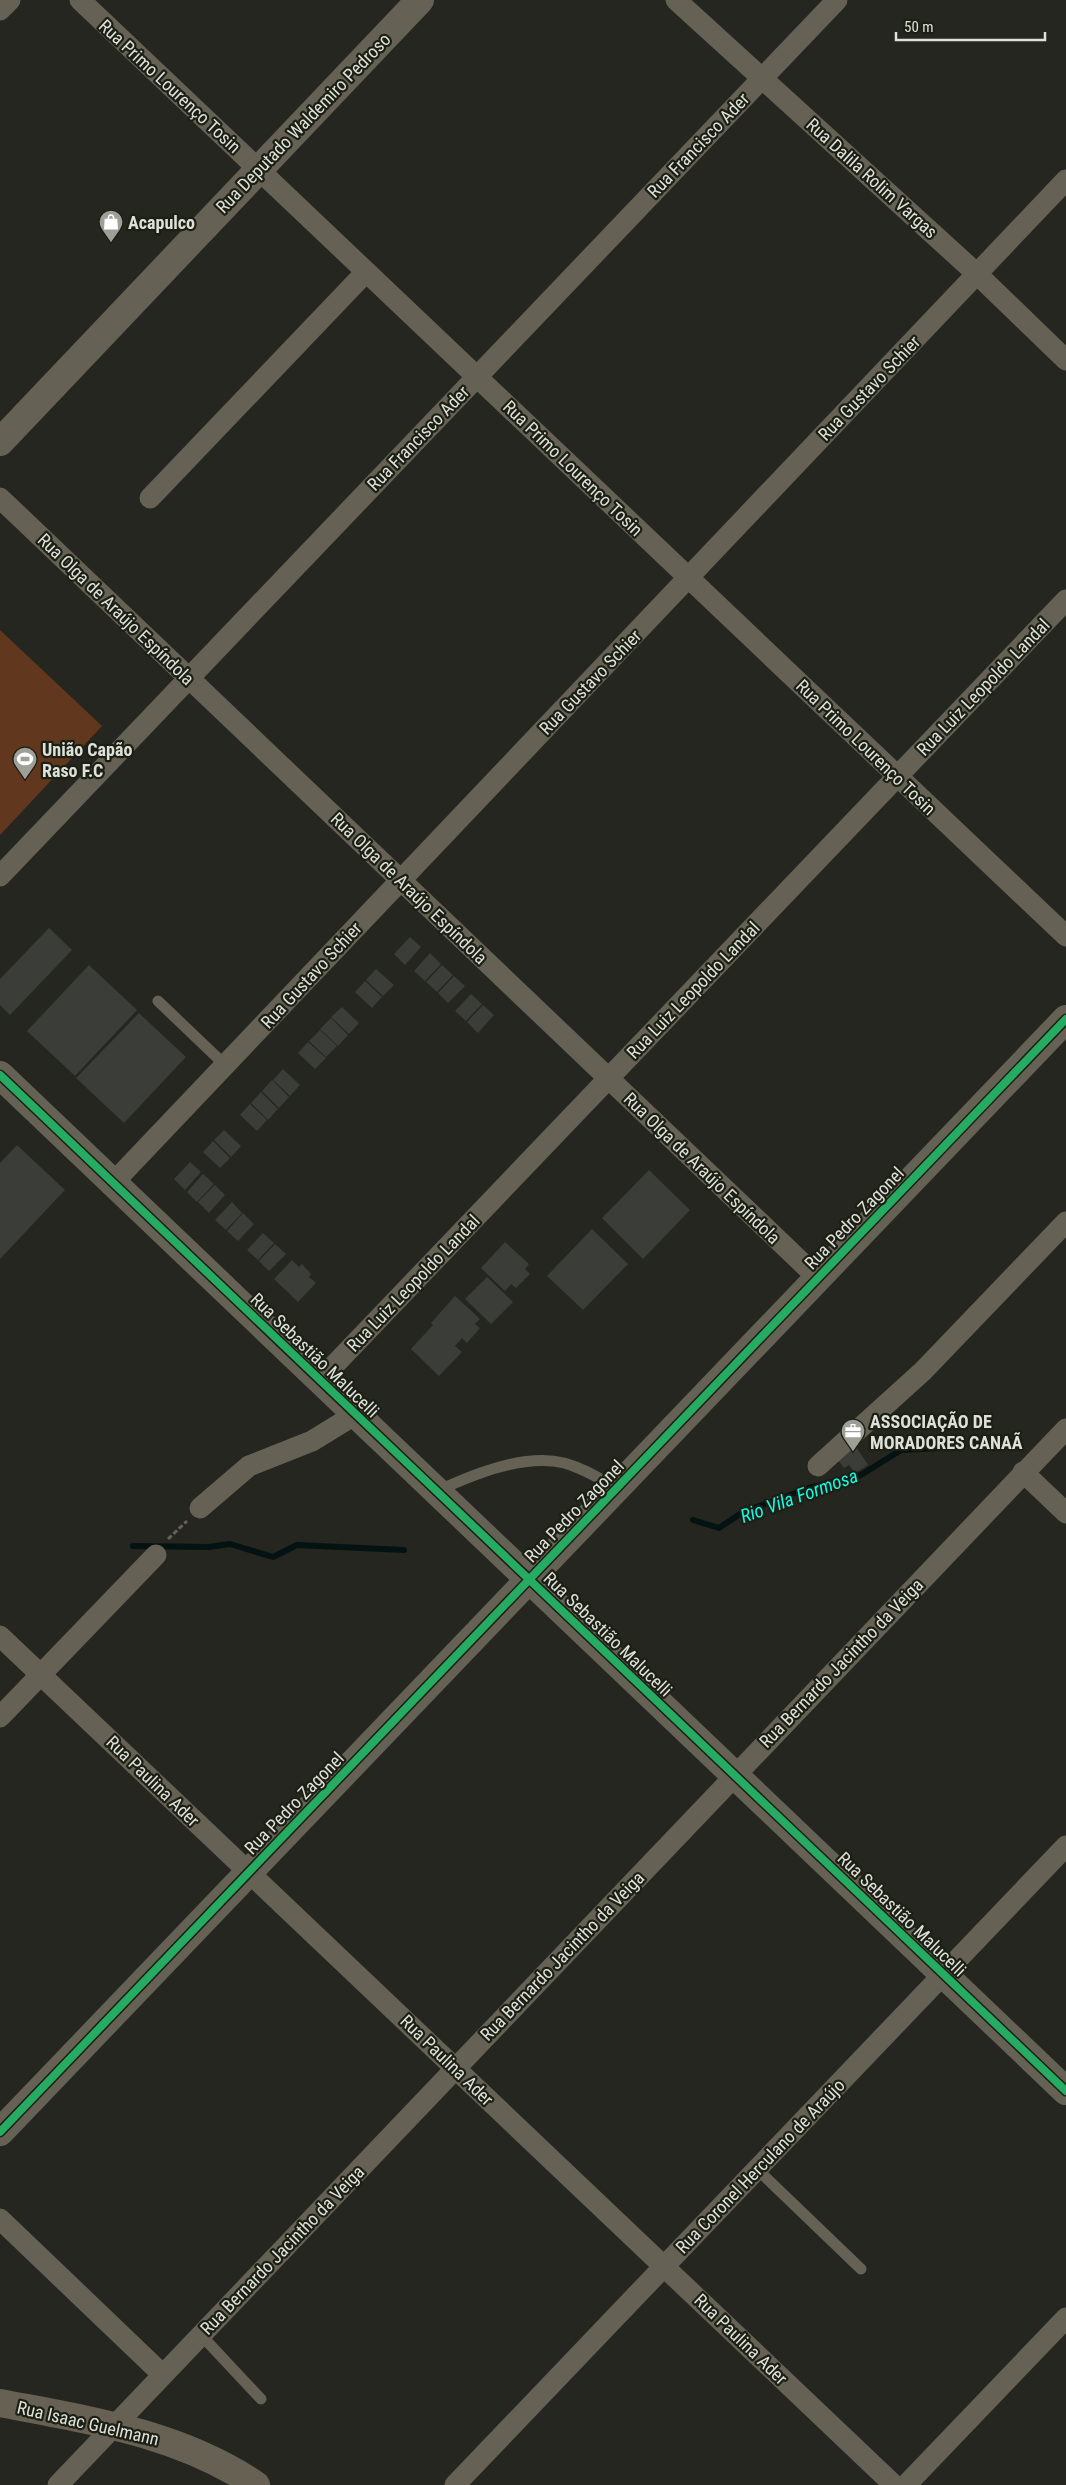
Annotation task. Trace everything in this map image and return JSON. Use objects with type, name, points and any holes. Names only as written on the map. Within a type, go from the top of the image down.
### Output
[{"type":"main road","name":"Rua Isaac Guelmann","points":[[0,2403],[115,2425],[161,2438],[204,2456],[256,2485]]},
{"type":"street","points":[[0,10],[10,0]]},
{"type":"street","name":"Rua Primo Lourenço Tosin","points":[[80,0],[1066,936]]},
{"type":"street","name":"Rua Deputado Waldemiro Pedroso","points":[[0,442],[420,0]]},
{"type":"street","name":"Rua Dalila Rolim Vargas","points":[[676,0],[977,274],[1066,360]]},
{"type":"street","name":"Rua Francisco Ader","points":[[0,876],[837,0]]},
{"type":"street","name":"Rua Gustavo Schier","points":[[113,1183],[1066,180]]},
{"type":"street","points":[[150,498],[366,272]]},
{"type":"street","name":"Rua Olga de Araújo Espíndola","points":[[0,498],[818,1278]]},
{"type":"street","name":"Rua Luiz Leopoldo Landal","points":[[320,1380],[1066,600]]},
{"type":"street","name":"Rua Pedro Zagonel","points":[[0,2132],[1066,1019]]},
{"type":"street","name":"Rua Sebastião Malucelli","points":[[0,1075],[1066,2091]]},
{"type":"street","points":[[818,1466],[930,1364],[1066,1222]]},
{"type":"street","points":[[200,1508],[250,1466],[312,1441],[356,1414]]},
{"type":"street","name":"Rua Bernardo Jacintho da Veiga","points":[[58,2485],[1066,1428]]},
{"type":"street","points":[[1024,1472],[1066,1513]]},
{"type":"street","points":[[0,1717],[161,1548]]},
{"type":"street","name":"Rua Paulina Ader","points":[[0,1636],[894,2485]]},
{"type":"street","name":"Rua Coronel Herculano de Araújo","points":[[455,2485],[1066,1846]]},
{"type":"street","points":[[0,2219],[163,2375]]},
{"type":"street","points":[[906,2485],[1066,2318]]},
{"type":"lane","points":[[158,1001],[226,1065]]},
{"type":"lane","points":[[437,1491],[465,1479],[521,1462],[563,1463],[589,1473],[616,1488]]},
{"type":"lane","points":[[757,2169],[861,2269]]},
{"type":"lane","points":[[201,2335],[261,2399]]},
{"type":"path","points":[[161,1548],[200,1508]]},
{"type":"shaded area","name":"União Capão Raso F.C","points":[[0,630],[102,726],[0,835]]},
{"type":"building","points":[[49,928],[72,950],[10,1015],[0,1005],[0,979]]},
{"type":"building","points":[[410,937],[421,947],[405,965],[394,954]]},
{"type":"building","points":[[430,953],[441,964],[425,981],[414,971]]},
{"type":"building","points":[[89,965],[137,1010],[75,1076],[27,1031]]},
{"type":"building","points":[[442,965],[453,975],[437,992],[426,982]]},
{"type":"building","points":[[376,969],[394,985],[383,996],[366,980]]},
{"type":"building","points":[[454,976],[465,986],[448,1003],[438,993]]},
{"type":"building","points":[[365,981],[382,997],[372,1008],[355,992]]},
{"type":"building","points":[[471,994],[482,1004],[466,1021],[455,1011]]},
{"type":"building","points":[[483,1005],[494,1015],[478,1033],[467,1022]]},
{"type":"building","points":[[342,1007],[359,1023],[349,1034],[331,1017]]},
{"type":"building","points":[[139,1013],[186,1057],[124,1123],[76,1078]]},
{"type":"building","points":[[331,1018],[348,1035],[338,1046],[320,1029]]},
{"type":"building","points":[[320,1030],[337,1046],[326,1057],[309,1041]]},
{"type":"building","points":[[308,1042],[326,1058],[315,1069],[298,1053]]},
{"type":"building","points":[[283,1069],[300,1085],[290,1096],[273,1080]]},
{"type":"building","points":[[272,1080],[289,1097],[279,1108],[262,1091]]},
{"type":"building","points":[[261,1092],[278,1109],[268,1120],[251,1103]]},
{"type":"building","points":[[250,1104],[267,1120],[257,1131],[240,1115]]},
{"type":"building","points":[[224,1130],[241,1146],[231,1157],[214,1140]]},
{"type":"building","points":[[213,1141],[230,1158],[220,1168],[203,1152]]},
{"type":"building","points":[[17,1145],[65,1190],[0,1259],[0,1163]]},
{"type":"building","points":[[190,1162],[201,1172],[185,1190],[174,1179]]},
{"type":"building","points":[[649,1170],[690,1210],[643,1259],[602,1218]]},
{"type":"building","points":[[203,1174],[214,1184],[197,1202],[187,1192]]},
{"type":"building","points":[[215,1185],[225,1195],[209,1213],[198,1202]]},
{"type":"building","points":[[232,1202],[242,1213],[226,1230],[215,1220]]},
{"type":"building","points":[[243,1213],[254,1224],[238,1241],[227,1231]]},
{"type":"building","points":[[592,1229],[628,1264],[583,1310],[547,1276]]},
{"type":"building","points":[[263,1233],[274,1243],[258,1260],[247,1250]]},
{"type":"building","points":[[505,1242],[529,1264],[525,1269],[530,1274],[516,1288],[511,1284],[505,1291],[481,1268]]},
{"type":"building","points":[[275,1244],[286,1254],[269,1271],[259,1261]]},
{"type":"building","points":[[292,1260],[299,1267],[302,1264],[311,1274],[309,1277],[316,1283],[298,1302],[274,1279]]},
{"type":"building","points":[[487,1277],[513,1302],[491,1324],[465,1299]]},
{"type":"building","points":[[455,1296],[480,1319],[475,1324],[480,1328],[467,1343],[462,1338],[455,1346],[462,1352],[439,1376],[411,1349],[433,1325],[431,1323]]},
{"type":"building","name":"ASSOCIAÇÃO DE MORADORES CANAÃ","points":[[855,1445],[868,1465],[855,1473],[849,1465],[844,1468],[837,1459]]},
{"type":"waterway","name":"Rio Vila Formosa","points":[[693,1520],[719,1528],[743,1512],[809,1488],[861,1475],[901,1450],[962,1447]]},
{"type":"waterway","name":"Rio Vila Formosa","points":[[133,1546],[208,1547],[230,1544],[273,1557],[297,1545],[404,1550]]},
{"type":"cycle path","points":[[0,2132],[1066,1019]]},
{"type":"cycle path","points":[[0,1075],[1066,2091]]},
{"type":"place","name":"Acapulco","points":[[111,243]]},
{"type":"place","name":"União Capão Raso F.C","points":[[25,780]]},
{"type":"place","name":"ASSOCIAÇÃO DE MORADORES CANAÃ","points":[[853,1452]]}]
